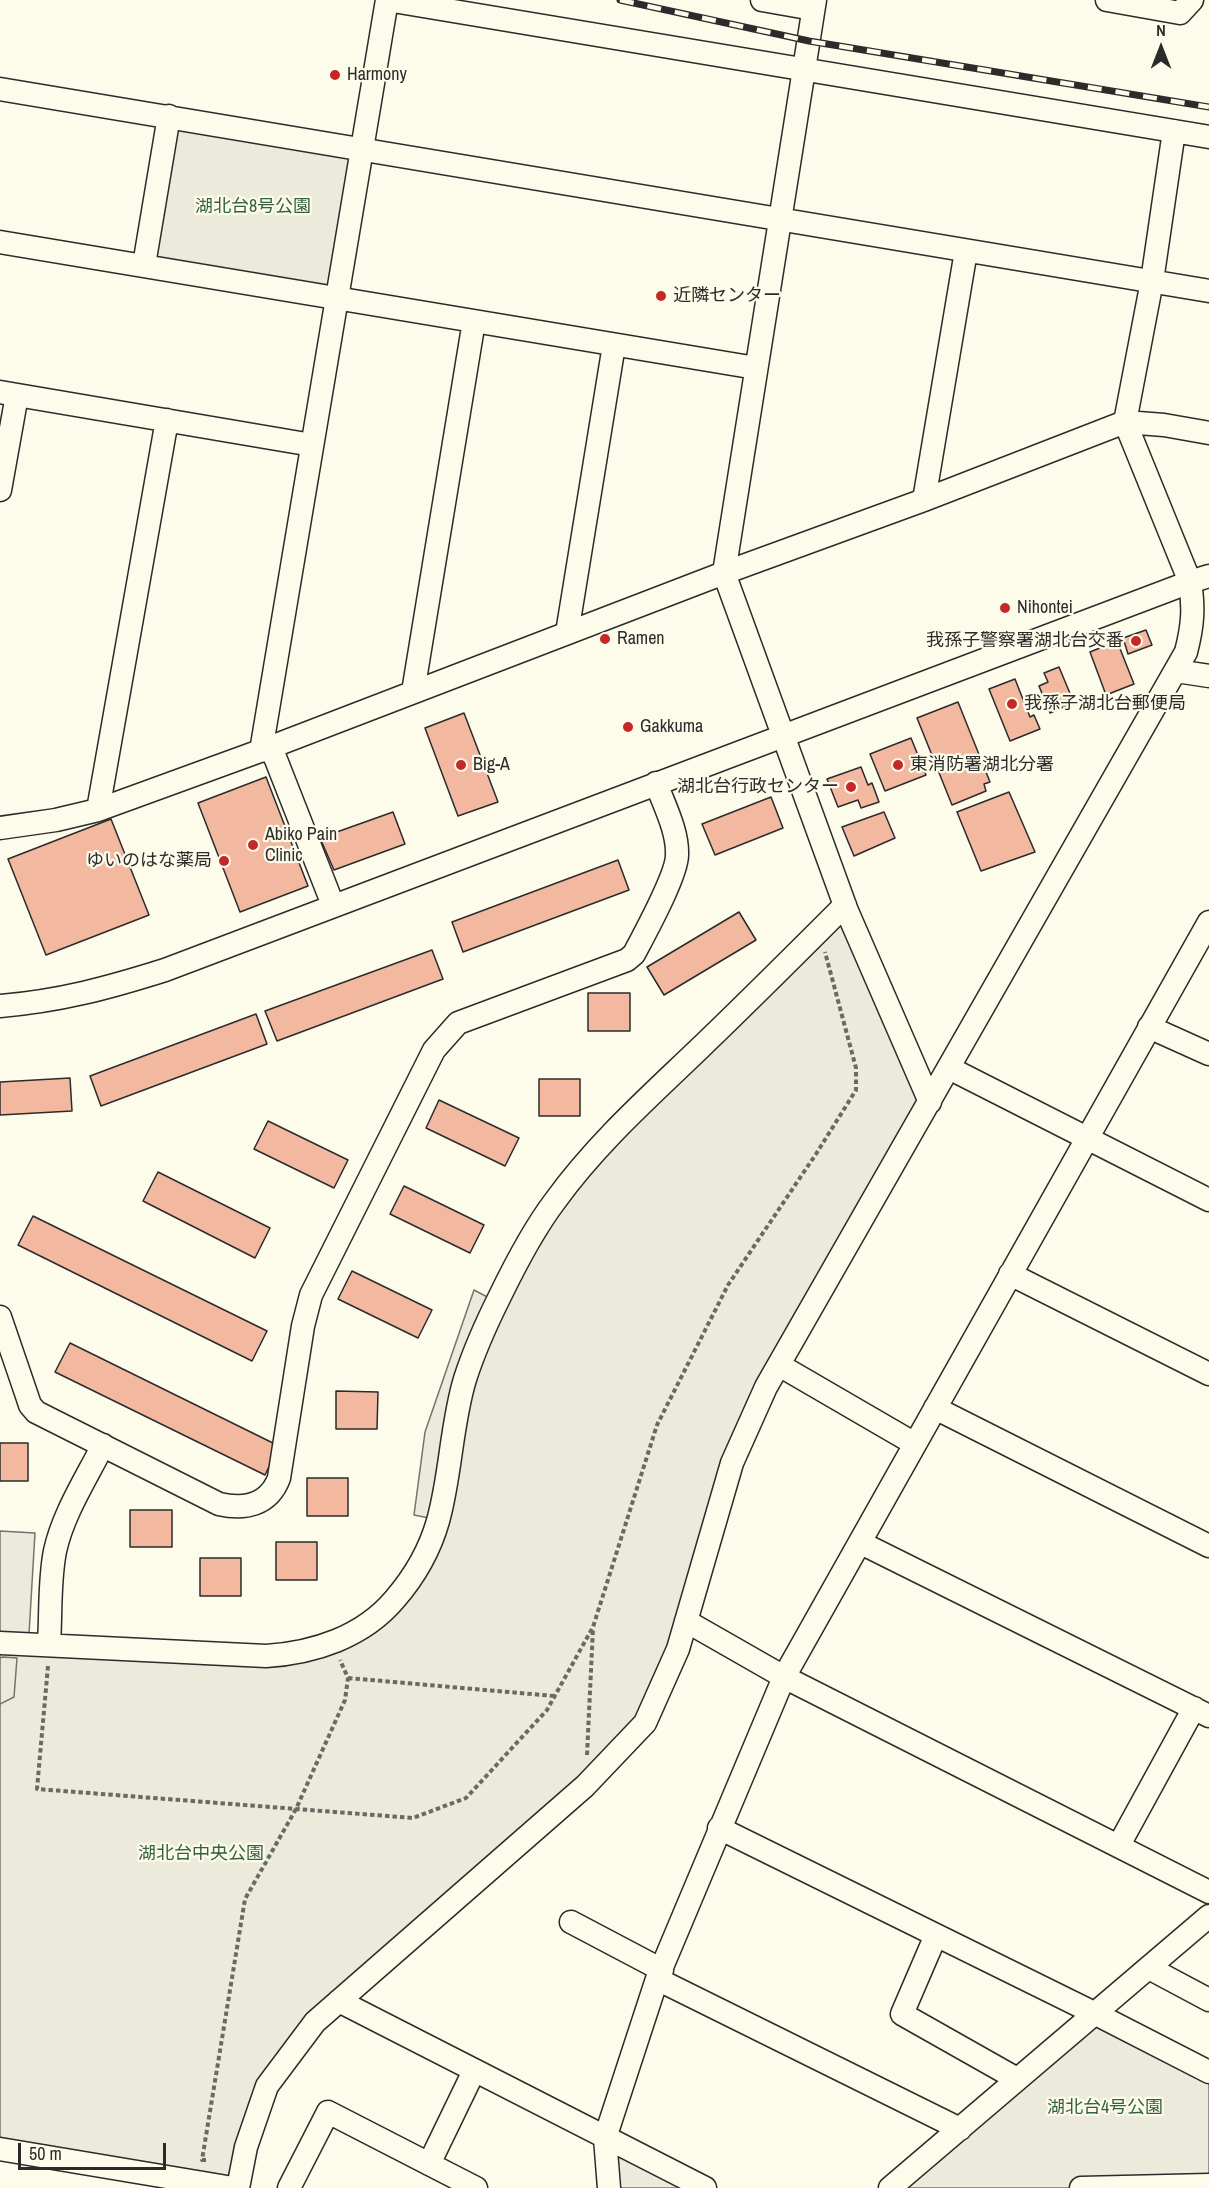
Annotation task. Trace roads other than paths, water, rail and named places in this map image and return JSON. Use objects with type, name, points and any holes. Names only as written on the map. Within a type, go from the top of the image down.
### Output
[{"type":"street","points":[[333,905],[266,749],[335,297],[362,148],[385,0],[1209,137]]},
{"type":"street","points":[[762,0],[814,4],[782,218],[724,573],[845,905],[930,1102]]},
{"type":"street","points":[[1107,0],[1180,13],[1192,0]]},
{"type":"street","points":[[0,88],[1209,291]]},
{"type":"street","points":[[144,266],[169,117]]},
{"type":"street","points":[[240,2177],[249,2136],[267,2086],[315,2022],[585,1786],[645,1723],[678,1649],[732,1463],[766,1387],[1186,652],[1192,627],[1193,604],[1200,579],[1125,422],[1152,281],[1174,131]]},
{"type":"street","points":[[0,242],[756,368]]},
{"type":"street","points":[[924,500],[966,251]]},
{"type":"street","points":[[413,692],[474,321]]},
{"type":"street","points":[[567,633],[614,345]]},
{"type":"street","points":[[0,490],[8,394],[312,445]]},
{"type":"street","points":[[98,810],[167,420]]},
{"type":"street","points":[[0,828],[56,820],[98,810],[266,749],[1125,422],[1164,425],[1209,433]]},
{"type":"street","points":[[0,1006],[38,1003],[102,990],[165,970],[1200,579]]},
{"type":"street","points":[[1176,671],[1209,676]]},
{"type":"street","points":[[0,1317],[30,1405],[36,1412],[219,1504],[232,1507],[247,1505],[268,1497],[275,1490],[279,1478],[303,1326],[311,1295],[434,1050],[458,1023],[627,960],[634,954],[673,873],[677,855],[675,838],[656,783]]},
{"type":"street","points":[[0,1643],[266,1656],[311,1650],[332,1643],[354,1632],[394,1601],[423,1557],[439,1520],[456,1416],[465,1378],[483,1333],[525,1246],[554,1202],[608,1137],[845,905]]},
{"type":"street","points":[[609,2188],[605,2138],[659,1974],[784,1677],[1209,922]]},
{"type":"street","points":[[1149,1027],[1209,1054]]},
{"type":"street","points":[[950,1068],[1209,1200]]},
{"type":"street","points":[[1010,1274],[1209,1374]]},
{"type":"street","points":[[778,1365],[915,1444]]},
{"type":"street","points":[[935,1408],[1209,1546]]},
{"type":"street","points":[[49,1644],[52,1569],[56,1550],[62,1528],[103,1445]]},
{"type":"street","points":[[861,1543],[1202,1712],[1119,1845]]},
{"type":"street","points":[[686,1622],[784,1677],[1209,1892]]},
{"type":"street","points":[[719,1828],[1209,2072]]},
{"type":"street","points":[[890,2188],[1209,1916]]},
{"type":"street","points":[[571,1922],[659,1974],[960,2130]]},
{"type":"street","points":[[936,1935],[903,2014],[1017,2079]]},
{"type":"street","points":[[1149,1968],[1209,2000]]},
{"type":"street","points":[[339,2001],[705,2188]]},
{"type":"street","points":[[429,2164],[474,2071]]},
{"type":"street","points":[[289,2188],[328,2112],[476,2188]]},
{"type":"street","points":[[0,2149],[233,2188]]},
{"type":"street","points":[[1081,2188],[1204,2186]]},
{"type":"railway","points":[[620,0],[809,41],[1209,107]]},
{"type":"place","name":"Harmony","points":[[335,75]]},
{"type":"place","name":"近隣センター","points":[[661,296]]},
{"type":"place","name":"Nihontei","points":[[1005,608]]},
{"type":"place","name":"Ramen","points":[[605,639]]},
{"type":"place","name":"我孫子警察署湖北台交番","points":[[1136,641]]},
{"type":"place","name":"我孫子湖北台郵便局","points":[[1012,704]]},
{"type":"place","name":"Gakkuma","points":[[628,727]]},
{"type":"place","name":"Big-A","points":[[461,765]]},
{"type":"place","name":"東消防署湖北分署","points":[[898,765]]},
{"type":"place","name":"湖北台行政センター","points":[[851,787]]},
{"type":"place","name":"Abiko Pain Clinic","points":[[253,845]]},
{"type":"place","name":"ゆいのはな薬局","points":[[224,861]]},
{"type":"park label","name":"湖北台8号公園","points":[[253,207]]},
{"type":"park label","name":"湖北台中央公園","points":[[201,1854]]},
{"type":"park label","name":"湖北台4号公園","points":[[1105,2108]]}]
